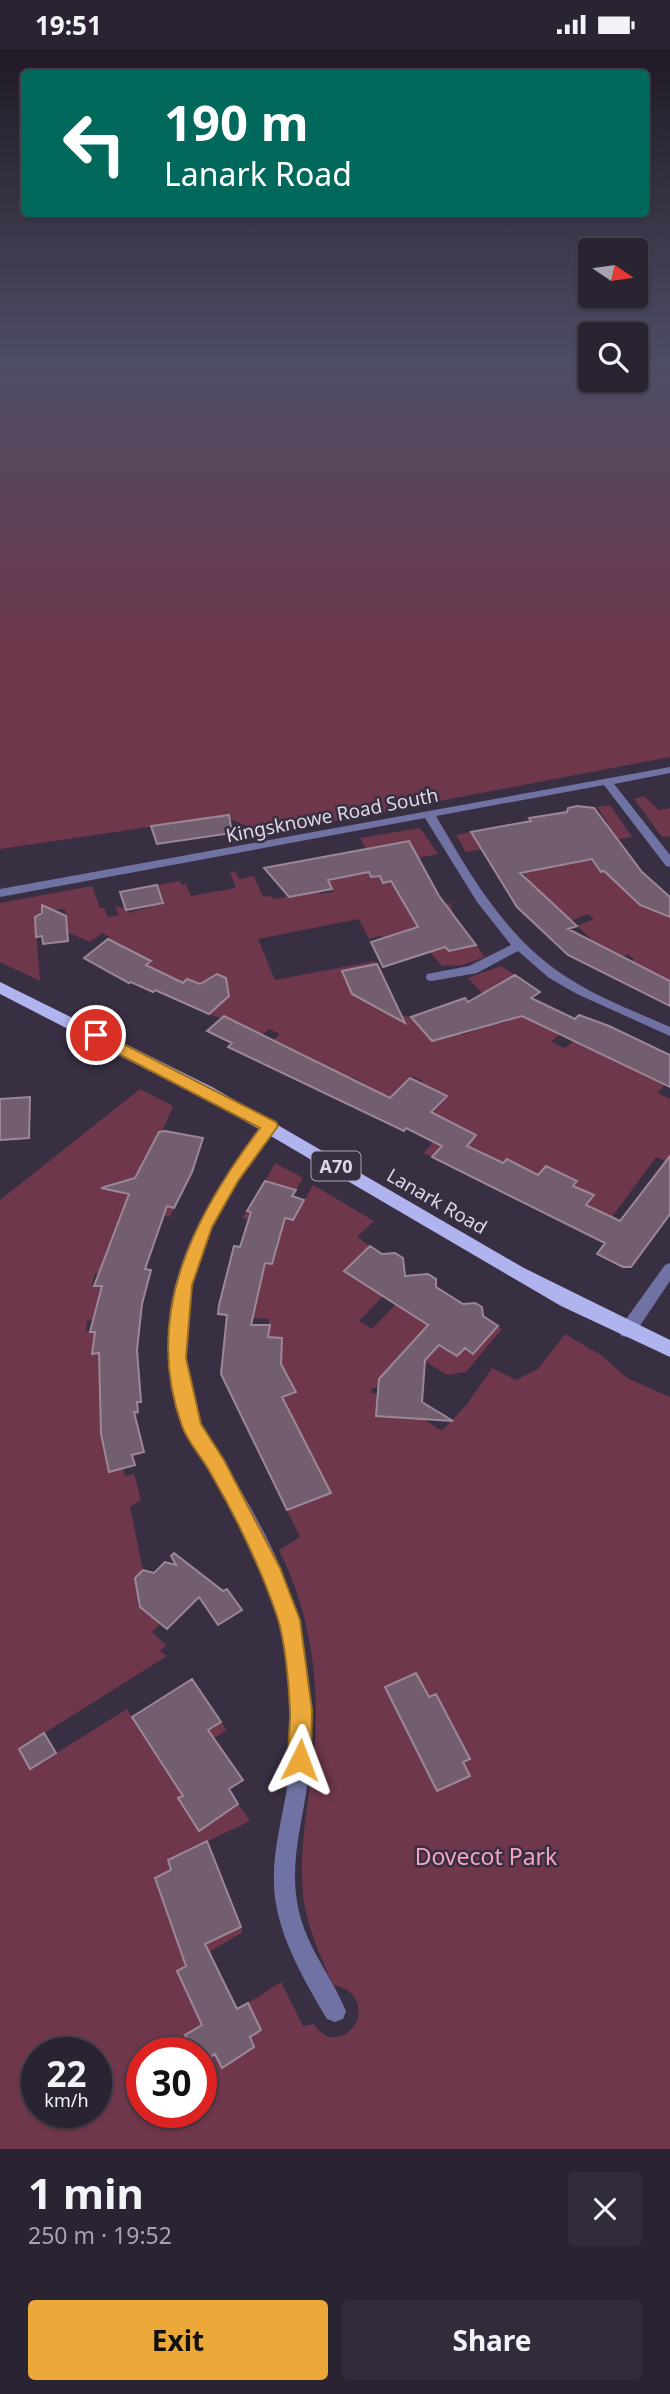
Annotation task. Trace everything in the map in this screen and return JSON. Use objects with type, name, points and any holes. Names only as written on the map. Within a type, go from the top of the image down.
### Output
[{"type":"main road","name":"Lanark Road","points":[[0,986],[270,1126],[493,1257],[627,1331],[670,1349]]},
{"type":"street","name":"Kingsknowe Road South","points":[[0,893],[670,770]]},
{"type":"street","points":[[607,782],[670,863]]},
{"type":"street","points":[[429,815],[484,904],[518,946],[573,988],[670,1032]]},
{"type":"street","points":[[432,977],[472,970],[518,946]]},
{"type":"street","points":[[270,1126],[232,1177],[204,1227],[183,1285],[177,1358],[192,1426],[217,1465],[267,1563],[289,1620],[298,1676],[302,1740],[288,1841],[286,1901],[316,1979],[335,2011]]},
{"type":"street","points":[[627,1331],[670,1269]]},
{"type":"green space","points":[[0,460],[670,460],[670,757],[266,834],[223,816],[0,849]]},
{"type":"green space","points":[[644,796],[659,810],[670,808],[670,836],[662,837],[634,799]]},
{"type":"green space","points":[[610,805],[632,837],[588,845],[541,860],[547,868],[576,862],[591,855],[637,865],[614,880],[631,897],[670,917],[670,992],[661,1001],[649,996],[665,979],[638,967],[621,983],[618,981],[634,959],[627,954],[622,958],[602,947],[582,963],[567,954],[595,943],[577,926],[594,919],[588,914],[543,931],[513,902],[527,899],[534,887],[503,845],[466,852],[456,835],[470,832],[478,845],[571,821],[563,811],[567,810],[581,828],[608,823],[597,807]]},
{"type":"green space","points":[[420,828],[438,854],[418,858],[408,841],[380,846],[376,869],[360,838]]},
{"type":"green space","points":[[306,863],[320,894],[333,892],[327,877],[363,874],[366,868],[371,877],[380,876],[383,882],[394,880],[409,911],[450,903],[454,916],[421,922],[434,931],[448,951],[476,945],[485,957],[462,965],[442,966],[425,946],[379,936],[369,939],[359,919],[258,939],[275,980],[375,961],[381,1010],[411,1017],[432,1041],[455,1027],[462,1035],[481,1028],[474,1020],[483,1008],[499,1024],[508,1021],[468,978],[501,966],[515,975],[493,988],[560,1034],[551,1042],[564,1048],[602,1023],[637,1043],[640,1041],[646,1044],[670,1079],[658,1093],[670,1099],[670,1163],[656,1157],[604,1228],[594,1223],[586,1234],[580,1231],[596,1210],[586,1205],[594,1195],[573,1186],[576,1180],[546,1166],[526,1190],[515,1163],[507,1159],[502,1165],[467,1146],[459,1127],[432,1157],[423,1153],[433,1142],[431,1112],[444,1098],[444,1094],[433,1089],[405,1100],[423,1081],[412,1076],[387,1101],[356,1106],[374,1089],[352,1077],[332,1094],[315,1085],[332,1068],[295,1050],[277,1066],[254,1059],[280,1034],[269,1029],[263,1034],[209,1014],[230,994],[223,990],[226,978],[217,974],[200,984],[187,979],[182,983],[146,965],[151,961],[137,954],[132,957],[94,950],[110,937],[102,933],[90,942],[67,932],[65,909],[42,911],[35,918],[40,981],[0,962],[0,903],[92,886],[100,908],[104,908],[108,917],[119,915],[115,906],[126,909],[128,913],[163,903],[157,885],[180,881],[182,885],[186,884],[191,896],[236,888],[230,872],[235,871],[239,879],[254,876],[263,897],[271,896],[273,899],[309,893]]},
{"type":"green space","name":"Dovecot Park","points":[[140,1089],[173,1106],[162,1132],[157,1133],[133,1199],[174,1208],[170,1217],[137,1210],[105,1274],[95,1273],[92,1285],[102,1286],[100,1294],[144,1297],[142,1311],[87,1321],[86,1331],[95,1332],[92,1353],[99,1353],[101,1406],[120,1414],[138,1412],[138,1415],[121,1419],[101,1434],[109,1471],[123,1468],[125,1476],[134,1474],[141,1500],[130,1507],[143,1570],[135,1578],[139,1601],[137,1604],[160,1623],[152,1632],[166,1645],[160,1651],[167,1656],[19,1749],[31,1769],[127,1709],[160,1761],[221,1722],[227,1730],[214,1738],[219,1745],[172,1777],[183,1796],[179,1798],[204,1827],[238,1804],[250,1821],[168,1860],[171,1870],[155,1878],[176,1938],[209,1923],[215,1939],[241,1927],[243,1932],[177,1971],[202,2025],[185,2035],[186,2037],[126,2037],[126,2128],[217,2128],[217,2058],[222,2068],[254,2048],[250,2037],[261,2030],[248,2003],[281,1982],[303,2026],[314,2024],[325,2035],[337,2037],[349,2032],[358,2019],[359,2012],[354,1996],[333,1985],[307,1918],[303,1895],[302,1856],[315,1741],[315,1691],[305,1619],[279,1550],[300,1537],[287,1510],[331,1493],[282,1397],[296,1392],[287,1375],[273,1379],[281,1359],[282,1338],[268,1337],[269,1319],[250,1318],[263,1271],[249,1261],[272,1264],[281,1230],[242,1218],[247,1211],[278,1220],[280,1217],[293,1220],[313,1185],[374,1221],[357,1237],[370,1246],[344,1271],[383,1296],[359,1321],[372,1329],[396,1304],[452,1298],[388,1370],[378,1388],[372,1388],[371,1393],[378,1394],[376,1416],[423,1419],[442,1431],[467,1404],[492,1368],[516,1380],[538,1369],[565,1334],[601,1355],[627,1378],[670,1397],[670,2149],[0,2149],[0,1200]]},
{"type":"green space","points":[[275,1163],[303,1178],[296,1190],[265,1181]]},
{"type":"green space","points":[[498,1326],[502,1329],[466,1372],[447,1375],[420,1358],[443,1334],[457,1356],[465,1348],[473,1353]]},
{"type":"building","points":[[568,808],[594,808],[642,872],[670,897],[670,917],[640,905],[604,871],[601,872],[592,859],[520,873],[577,926],[568,929],[670,981],[670,1006],[568,955],[517,907],[471,832],[531,821],[529,818],[567,812]]},
{"type":"building","points":[[229,815],[232,833],[157,844],[151,826]]},
{"type":"building","points":[[409,841],[439,896],[476,945],[449,951],[445,947],[383,967],[371,942],[418,927],[391,881],[383,883],[380,876],[371,877],[369,872],[328,880],[332,889],[289,897],[264,868]]},
{"type":"building","points":[[157,885],[163,903],[126,910],[120,892]]},
{"type":"building","points":[[42,905],[66,916],[68,941],[43,944],[42,936],[36,937],[35,917],[42,913]]},
{"type":"building","points":[[108,939],[151,961],[146,965],[183,983],[187,979],[200,984],[217,974],[226,978],[229,996],[209,1014],[155,990],[153,992],[129,983],[84,958]]},
{"type":"building","points":[[377,964],[405,1023],[352,994],[342,971]]},
{"type":"building","points":[[515,975],[540,992],[531,998],[575,1019],[579,1015],[609,1026],[670,1055],[670,1087],[522,1016],[432,1041],[411,1017],[465,998],[468,1002]]},
{"type":"building","points":[[224,1016],[390,1098],[410,1078],[447,1096],[431,1112],[476,1135],[467,1146],[503,1163],[507,1159],[538,1175],[546,1166],[577,1181],[573,1186],[594,1195],[586,1205],[620,1221],[670,1156],[670,1214],[631,1267],[623,1267],[597,1254],[605,1243],[432,1157],[442,1146],[406,1128],[404,1131],[228,1047],[232,1043],[207,1031]]},
{"type":"building","points":[[30,1097],[29,1138],[0,1140],[0,1099]]},
{"type":"building","points":[[159,1132],[203,1138],[192,1172],[174,1208],[167,1206],[145,1269],[151,1270],[142,1304],[137,1350],[141,1402],[137,1402],[138,1412],[134,1412],[144,1452],[132,1455],[135,1465],[109,1472],[101,1434],[99,1353],[92,1354],[95,1332],[90,1332],[102,1286],[94,1286],[129,1194],[101,1188],[135,1178]]},
{"type":"building","points":[[265,1181],[296,1190],[292,1196],[304,1200],[293,1220],[285,1218],[272,1264],[265,1263],[251,1325],[270,1325],[268,1337],[282,1338],[281,1364],[296,1392],[282,1397],[331,1493],[287,1510],[221,1374],[227,1315],[218,1314],[219,1305],[234,1246],[240,1247],[251,1212],[247,1211]]},
{"type":"building","points":[[370,1246],[382,1254],[395,1253],[403,1258],[405,1276],[428,1274],[436,1279],[436,1287],[463,1304],[475,1303],[482,1307],[483,1316],[498,1326],[473,1354],[465,1348],[457,1356],[439,1345],[425,1360],[422,1402],[453,1421],[376,1416],[379,1379],[428,1325],[344,1271]]},
{"type":"building","points":[[174,1553],[223,1591],[227,1589],[242,1610],[218,1625],[199,1597],[167,1629],[140,1607],[135,1578],[143,1570],[154,1573],[165,1562],[176,1565],[171,1556]]},
{"type":"building","points":[[416,1673],[429,1697],[436,1694],[470,1759],[463,1762],[470,1776],[437,1791],[385,1687]]},
{"type":"building","points":[[192,1679],[221,1722],[208,1730],[243,1780],[229,1789],[238,1804],[199,1831],[178,1798],[183,1796],[132,1717]]},
{"type":"building","points":[[44,1733],[56,1753],[30,1769],[19,1749]]},
{"type":"building","points":[[207,1841],[241,1927],[205,1944],[237,2009],[248,2003],[261,2030],[250,2037],[254,2047],[222,2068],[217,2058],[217,2037],[185,2035],[202,2025],[177,1971],[186,1966],[155,1878],[171,1870],[168,1860]]},
{"type":"route","points":[[96,1035],[270,1126],[232,1177],[204,1227],[183,1285],[176,1332],[177,1358],[181,1386],[192,1426],[201,1444],[217,1465],[273,1575],[289,1620],[301,1710],[300,1760]]}]
